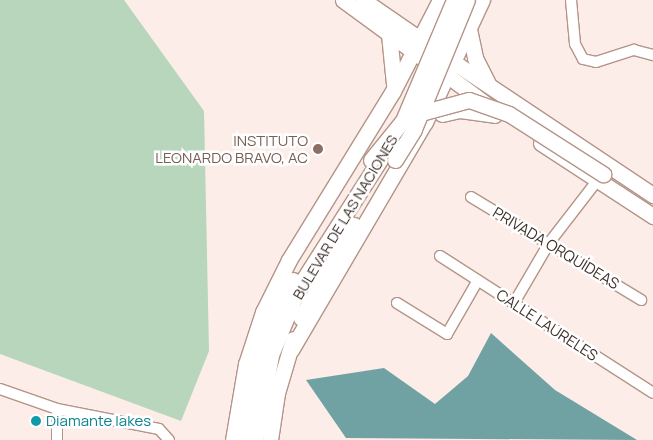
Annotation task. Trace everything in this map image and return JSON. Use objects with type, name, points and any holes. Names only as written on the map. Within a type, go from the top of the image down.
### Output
[{"type":"main road","points":[[343,0],[391,27],[417,46],[448,76],[503,117],[600,178],[653,206]]},
{"type":"main road","points":[[363,0],[391,27],[396,66],[393,91]]},
{"type":"main road","name":"BULEVAR DE LAS NACIONES","points":[[255,440],[258,410],[271,355],[300,285],[401,124],[454,0]]},
{"type":"main road","name":"BULEVAR DE LAS NACIONES","points":[[272,436],[291,350],[312,293],[414,130],[467,0]]},
{"type":"main road","points":[[291,350],[425,122],[455,63],[469,26],[482,0]]},
{"type":"main road","points":[[391,27],[414,24],[439,3]]},
{"type":"main road","points":[[234,440],[246,364],[263,312],[289,260],[393,91],[439,3]]},
{"type":"main road","points":[[469,26],[475,58],[488,86]]},
{"type":"main road","points":[[417,46],[455,63],[653,195]]},
{"type":"main road","points":[[244,440],[249,394],[262,344],[293,280],[371,160],[406,118],[469,100],[509,114],[653,216]]},
{"type":"main road","points":[[425,122],[460,110],[503,117]]},
{"type":"street","points":[[571,0],[575,44],[583,60],[596,62],[634,50],[653,55]]},
{"type":"street","points":[[514,303],[549,243],[600,178]]},
{"type":"street","name":"PRIVADA ORQUÍDEAS","points":[[471,197],[642,300]]},
{"type":"street","name":"CALLE LAURELES","points":[[440,256],[653,393]]},
{"type":"street","points":[[397,303],[448,334],[478,280]]},
{"type":"street","points":[[0,389],[57,409],[159,429],[170,440]]},
{"type":"street","points":[[56,440],[57,409]]},
{"type":"green space","points":[[0,0],[124,0],[204,111],[209,351],[181,421],[0,354]]},
{"type":"water","points":[[491,333],[555,390],[637,440],[346,438],[306,380],[384,368],[435,404],[468,376]]},
{"type":"place","name":"INSTITUTO LEONARDO BRAVO, AC","points":[[318,149]]},
{"type":"place","name":"Diamante lakes","points":[[36,421]]}]
